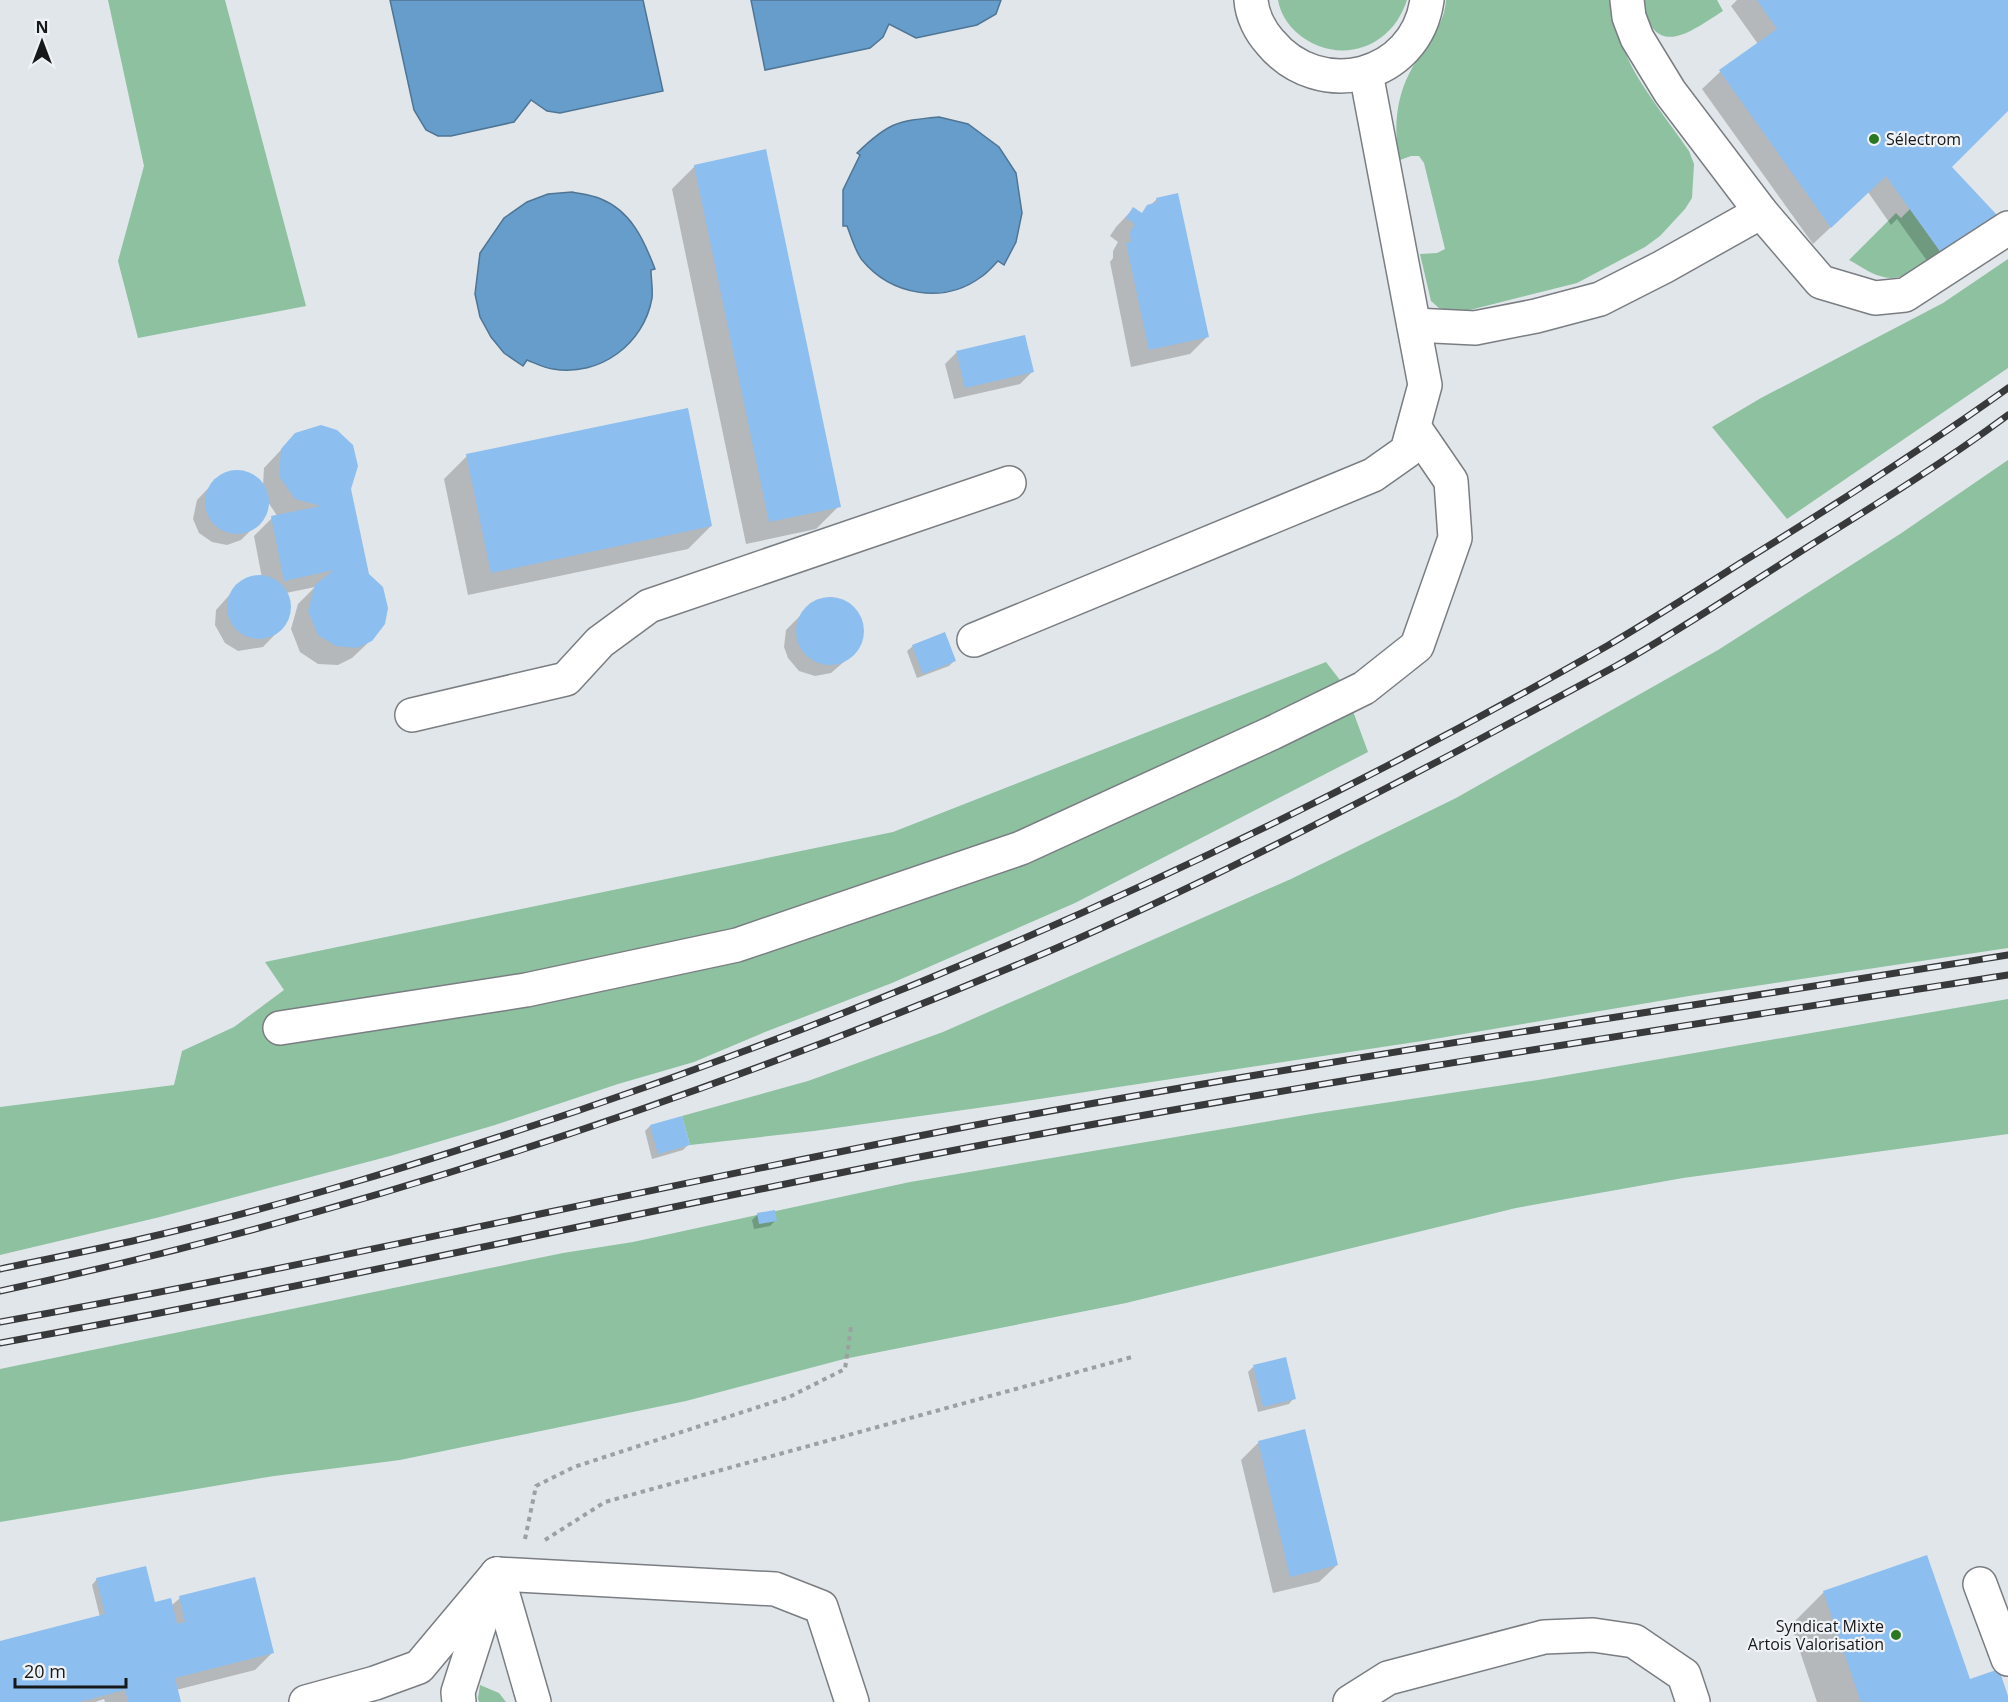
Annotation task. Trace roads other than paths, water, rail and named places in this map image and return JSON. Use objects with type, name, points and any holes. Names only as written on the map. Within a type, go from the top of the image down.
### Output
[{"type":"street","points":[[1251,0],[1262,32],[1281,55],[1306,70],[1336,77],[1366,73],[1392,61],[1412,40],[1425,15],[1427,0]]},
{"type":"street","points":[[1627,0],[1629,17],[1637,38],[1670,92],[1761,212],[1821,282],[1875,298],[1905,295],[2008,228]]},
{"type":"street","points":[[974,640],[1373,475],[1407,451],[1425,385],[1366,73]]},
{"type":"street","points":[[1414,325],[1475,328],[1536,316],[1600,299],[1761,212]]},
{"type":"street","points":[[280,1028],[526,990],[737,945],[1021,848],[1272,733],[1364,688],[1417,646],[1455,538],[1451,481],[1414,427]]},
{"type":"street","points":[[412,715],[566,679],[600,642],[648,606],[1009,483]]},
{"type":"street","points":[[306,1702],[375,1683],[419,1667],[496,1574]]},
{"type":"street","points":[[459,1702],[458,1692],[496,1574]]},
{"type":"street","points":[[496,1574],[534,1702]]},
{"type":"street","points":[[496,1574],[775,1589],[821,1607],[852,1702]]},
{"type":"street","points":[[1980,1584],[2008,1659]]},
{"type":"street","points":[[1350,1702],[1388,1678],[1544,1637],[1593,1635],[1634,1641],[1684,1675],[1693,1702]]},
{"type":"water","points":[[390,0],[643,0],[663,91],[560,113],[547,111],[531,100],[514,122],[451,136],[438,136],[426,130],[414,110]]},
{"type":"water","points":[[751,0],[1001,0],[996,14],[977,25],[916,38],[889,24],[883,37],[870,48],[765,70]]},
{"type":"water","points":[[939,117],[968,124],[999,147],[1016,173],[1022,213],[1016,242],[1004,265],[998,261],[981,277],[966,286],[934,293],[918,292],[887,281],[862,260],[847,226],[843,226],[843,190],[860,155],[857,153],[877,135],[902,122]]},
{"type":"water","points":[[572,192],[594,196],[611,204],[621,211],[635,228],[655,269],[651,270],[652,298],[640,330],[630,343],[603,362],[587,368],[570,370],[543,367],[527,360],[523,366],[504,353],[491,337],[480,317],[475,294],[480,253],[504,218],[527,202],[548,194]]},
{"type":"railway","points":[[0,1269],[196,1226],[415,1164],[711,1064],[974,960],[1231,844],[1483,715],[1607,646],[1673,606],[1875,479],[2008,388]]},
{"type":"railway","points":[[0,1291],[135,1260],[269,1225],[534,1146],[795,1053],[1052,950],[1303,831],[1616,666],[1888,497],[2008,415]]},
{"type":"railway","points":[[0,1322],[242,1276],[844,1151],[1095,1103],[1225,1080],[2008,955]]},
{"type":"railway","points":[[0,1343],[242,1297],[845,1172],[1096,1124],[1486,1057],[2008,975]]},
{"type":"place","name":"Sélectrom","points":[[1874,139]]},
{"type":"place","name":"Syndicat Mixte Artois Valorisation","points":[[1896,1635]]}]
